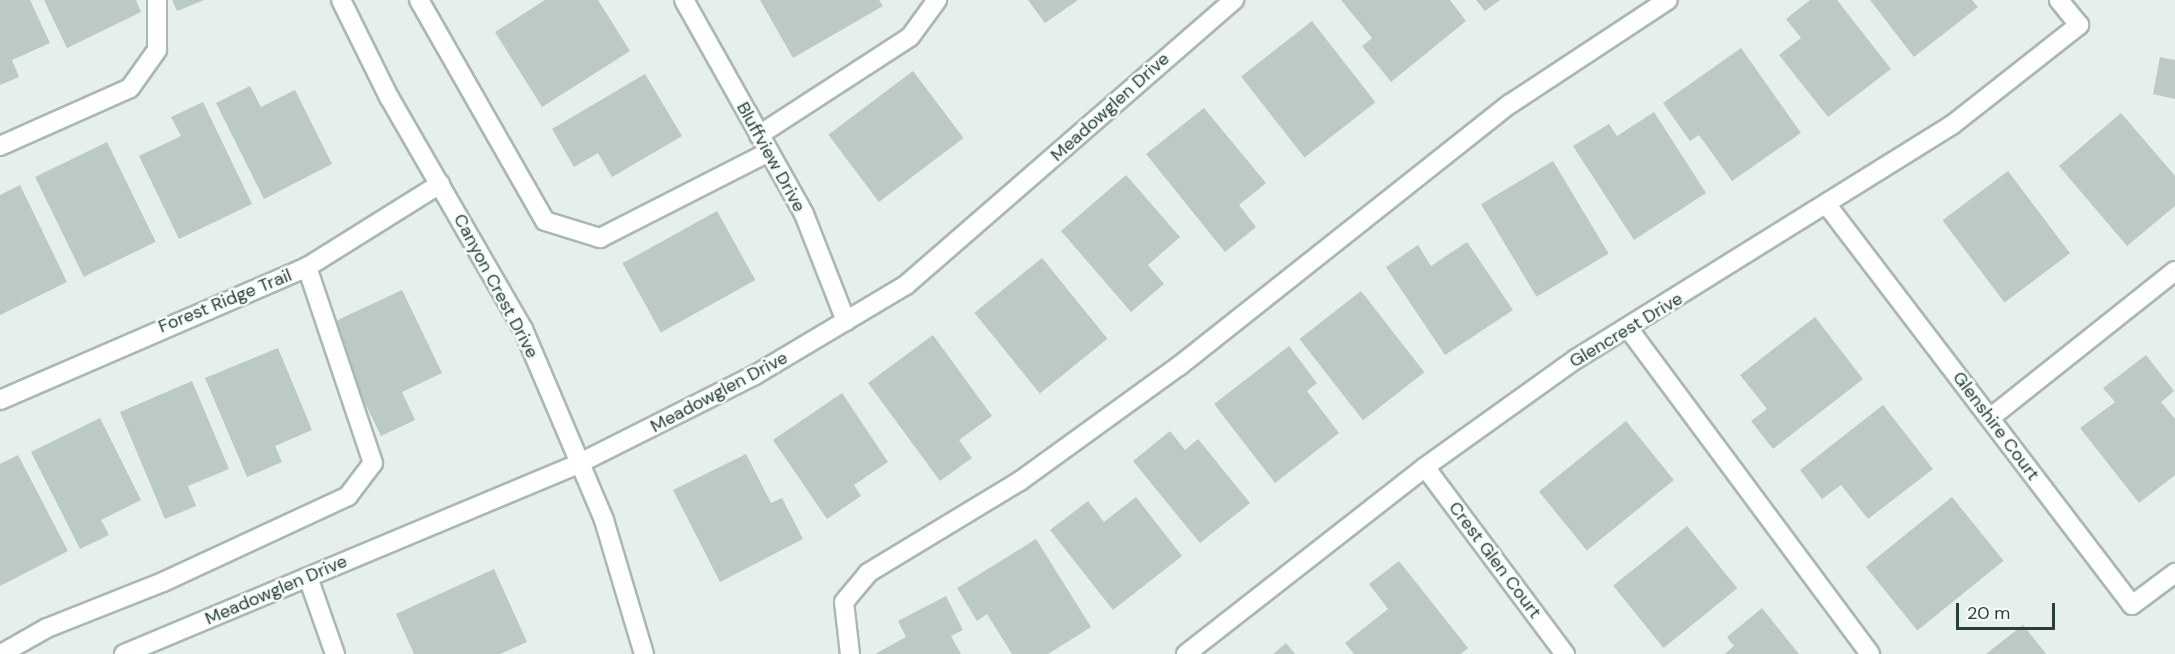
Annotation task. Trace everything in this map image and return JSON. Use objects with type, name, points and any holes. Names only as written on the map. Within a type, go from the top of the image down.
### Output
[{"type":"street","points":[[0,146],[130,88],[157,50],[157,0]]},
{"type":"street","name":"Canyon Crest Drive","points":[[341,0],[440,184],[523,329],[604,520],[644,654]]},
{"type":"street","points":[[419,0],[544,221],[600,238],[769,152]]},
{"type":"street","name":"Bluffview Drive","points":[[684,0],[804,214],[846,321]]},
{"type":"street","points":[[759,135],[910,37],[937,0]]},
{"type":"street","name":"Meadowglen Drive","points":[[124,654],[580,463],[755,375],[906,285],[1234,0]]},
{"type":"street","points":[[850,654],[844,602],[868,573],[1030,474],[1179,366],[1510,104],[1668,0]]},
{"type":"street","name":"Glencrest Drive","points":[[1186,654],[1425,467],[1628,328],[1952,125],[2079,26],[2059,0]]},
{"type":"street","name":"Forest Ridge Trail","points":[[0,400],[307,267],[440,184]]},
{"type":"street","name":"Glenshire Court","points":[[1827,205],[2132,605],[2175,573]]},
{"type":"street","points":[[1,654],[47,628],[163,582],[348,495],[373,463],[307,267]]},
{"type":"street","points":[[1990,418],[2175,272]]},
{"type":"street","points":[[1628,328],[1870,654]]},
{"type":"street","name":"Crest Glen Court","points":[[1425,467],[1565,654]]},
{"type":"street","points":[[308,576],[335,654]]},
{"type":"building","points":[[0,0],[30,0],[50,43],[12,60],[19,77],[0,85]]},
{"type":"building","points":[[44,0],[136,0],[141,12],[67,48]]},
{"type":"building","points":[[172,0],[204,0],[177,11]]},
{"type":"building","points":[[545,0],[598,0],[630,51],[542,107],[495,32]]},
{"type":"building","points":[[760,0],[879,0],[883,6],[793,58]]},
{"type":"building","points":[[1028,0],[1078,0],[1045,23]]},
{"type":"building","points":[[1341,0],[1450,0],[1466,21],[1391,82],[1362,46],[1372,38]]},
{"type":"building","points":[[1476,0],[1500,0],[1485,11]]},
{"type":"building","points":[[1810,0],[1837,0],[1891,69],[1828,117],[1779,55],[1801,38],[1786,19]]},
{"type":"building","points":[[1870,0],[1972,0],[1978,7],[1914,57]]},
{"type":"building","points":[[1312,21],[1375,102],[1304,158],[1241,76]]},
{"type":"building","points":[[1741,48],[1801,133],[1732,181],[1699,135],[1690,141],[1663,103]]},
{"type":"building","points":[[2160,57],[2175,60],[2175,99],[2153,94]]},
{"type":"building","points":[[913,71],[964,138],[879,202],[828,135]]},
{"type":"building","points":[[645,74],[682,136],[612,177],[598,153],[574,167],[552,129]]},
{"type":"building","points":[[250,86],[261,107],[295,90],[332,164],[264,199],[216,103]]},
{"type":"building","points":[[203,102],[252,204],[179,239],[139,156],[181,136],[171,117]]},
{"type":"building","points":[[1204,108],[1266,183],[1239,205],[1256,227],[1225,252],[1146,154]]},
{"type":"building","points":[[1654,112],[1706,193],[1634,240],[1573,146],[1609,124],[1617,136]]},
{"type":"building","points":[[2121,113],[2175,176],[2175,206],[2127,246],[2059,166]]},
{"type":"building","points":[[107,142],[156,242],[84,277],[35,177]]},
{"type":"building","points":[[1553,161],[1609,254],[1537,297],[1481,204]]},
{"type":"building","points":[[2008,171],[2070,253],[2004,303],[1943,220]]},
{"type":"building","points":[[1126,175],[1180,237],[1148,265],[1164,284],[1131,312],[1061,231]]},
{"type":"building","points":[[20,185],[67,282],[0,315],[0,195]]},
{"type":"building","points":[[717,211],[755,280],[661,332],[623,263]]},
{"type":"building","points":[[1467,242],[1513,310],[1445,355],[1386,267],[1418,245],[1431,266]]},
{"type":"building","points":[[1042,258],[1107,339],[1040,394],[974,313]]},
{"type":"building","points":[[402,290],[442,373],[402,392],[415,420],[381,436],[327,325]]},
{"type":"building","points":[[1361,291],[1424,372],[1363,420],[1300,339]]},
{"type":"building","points":[[1815,317],[1863,379],[1773,449],[1751,421],[1767,409],[1740,375]]},
{"type":"building","points":[[933,335],[992,416],[959,440],[972,458],[940,481],[868,383]]},
{"type":"building","points":[[1289,346],[1317,383],[1307,391],[1339,433],[1275,483],[1214,404]]},
{"type":"building","points":[[278,348],[312,430],[275,446],[282,462],[247,477],[205,378]]},
{"type":"building","points":[[2146,355],[2174,391],[2161,402],[2175,419],[2175,475],[2139,503],[2080,428],[2115,402],[2103,388]]},
{"type":"building","points":[[192,381],[229,469],[188,486],[196,506],[165,519],[120,412]]},
{"type":"building","points":[[842,393],[888,462],[854,485],[861,496],[827,519],[773,440]]},
{"type":"building","points":[[1883,405],[1933,469],[1868,519],[1841,485],[1822,499],[1800,470]]},
{"type":"building","points":[[100,418],[141,500],[101,520],[109,535],[80,549],[31,452]]},
{"type":"building","points":[[1626,421],[1674,480],[1587,551],[1539,491]]},
{"type":"building","points":[[1170,431],[1185,450],[1198,439],[1250,503],[1200,543],[1133,461]]},
{"type":"building","points":[[746,454],[771,503],[782,498],[803,539],[720,582],[673,490]]},
{"type":"building","points":[[18,455],[68,551],[0,586],[0,464]]},
{"type":"building","points":[[1136,497],[1182,556],[1113,610],[1050,530],[1088,501],[1104,522]]},
{"type":"building","points":[[1952,497],[2004,561],[1917,631],[1866,567]]},
{"type":"building","points":[[1687,526],[1737,588],[1664,648],[1613,586]]},
{"type":"building","points":[[1036,539],[1091,627],[1048,654],[1012,654],[987,614],[977,621],[957,588]]},
{"type":"building","points":[[1399,561],[1468,648],[1461,654],[1354,654],[1345,643],[1388,609],[1369,584]]},
{"type":"building","points":[[494,569],[527,642],[500,654],[414,654],[396,614]]},
{"type":"building","points":[[946,596],[963,630],[951,636],[961,654],[875,654],[906,637],[898,621]]},
{"type":"building","points":[[1762,608],[1799,654],[1725,654],[1734,646],[1727,637]]},
{"type":"building","points":[[2023,625],[2046,654],[1986,654]]},
{"type":"building","points":[[1286,643],[1295,654],[1273,654]]}]
